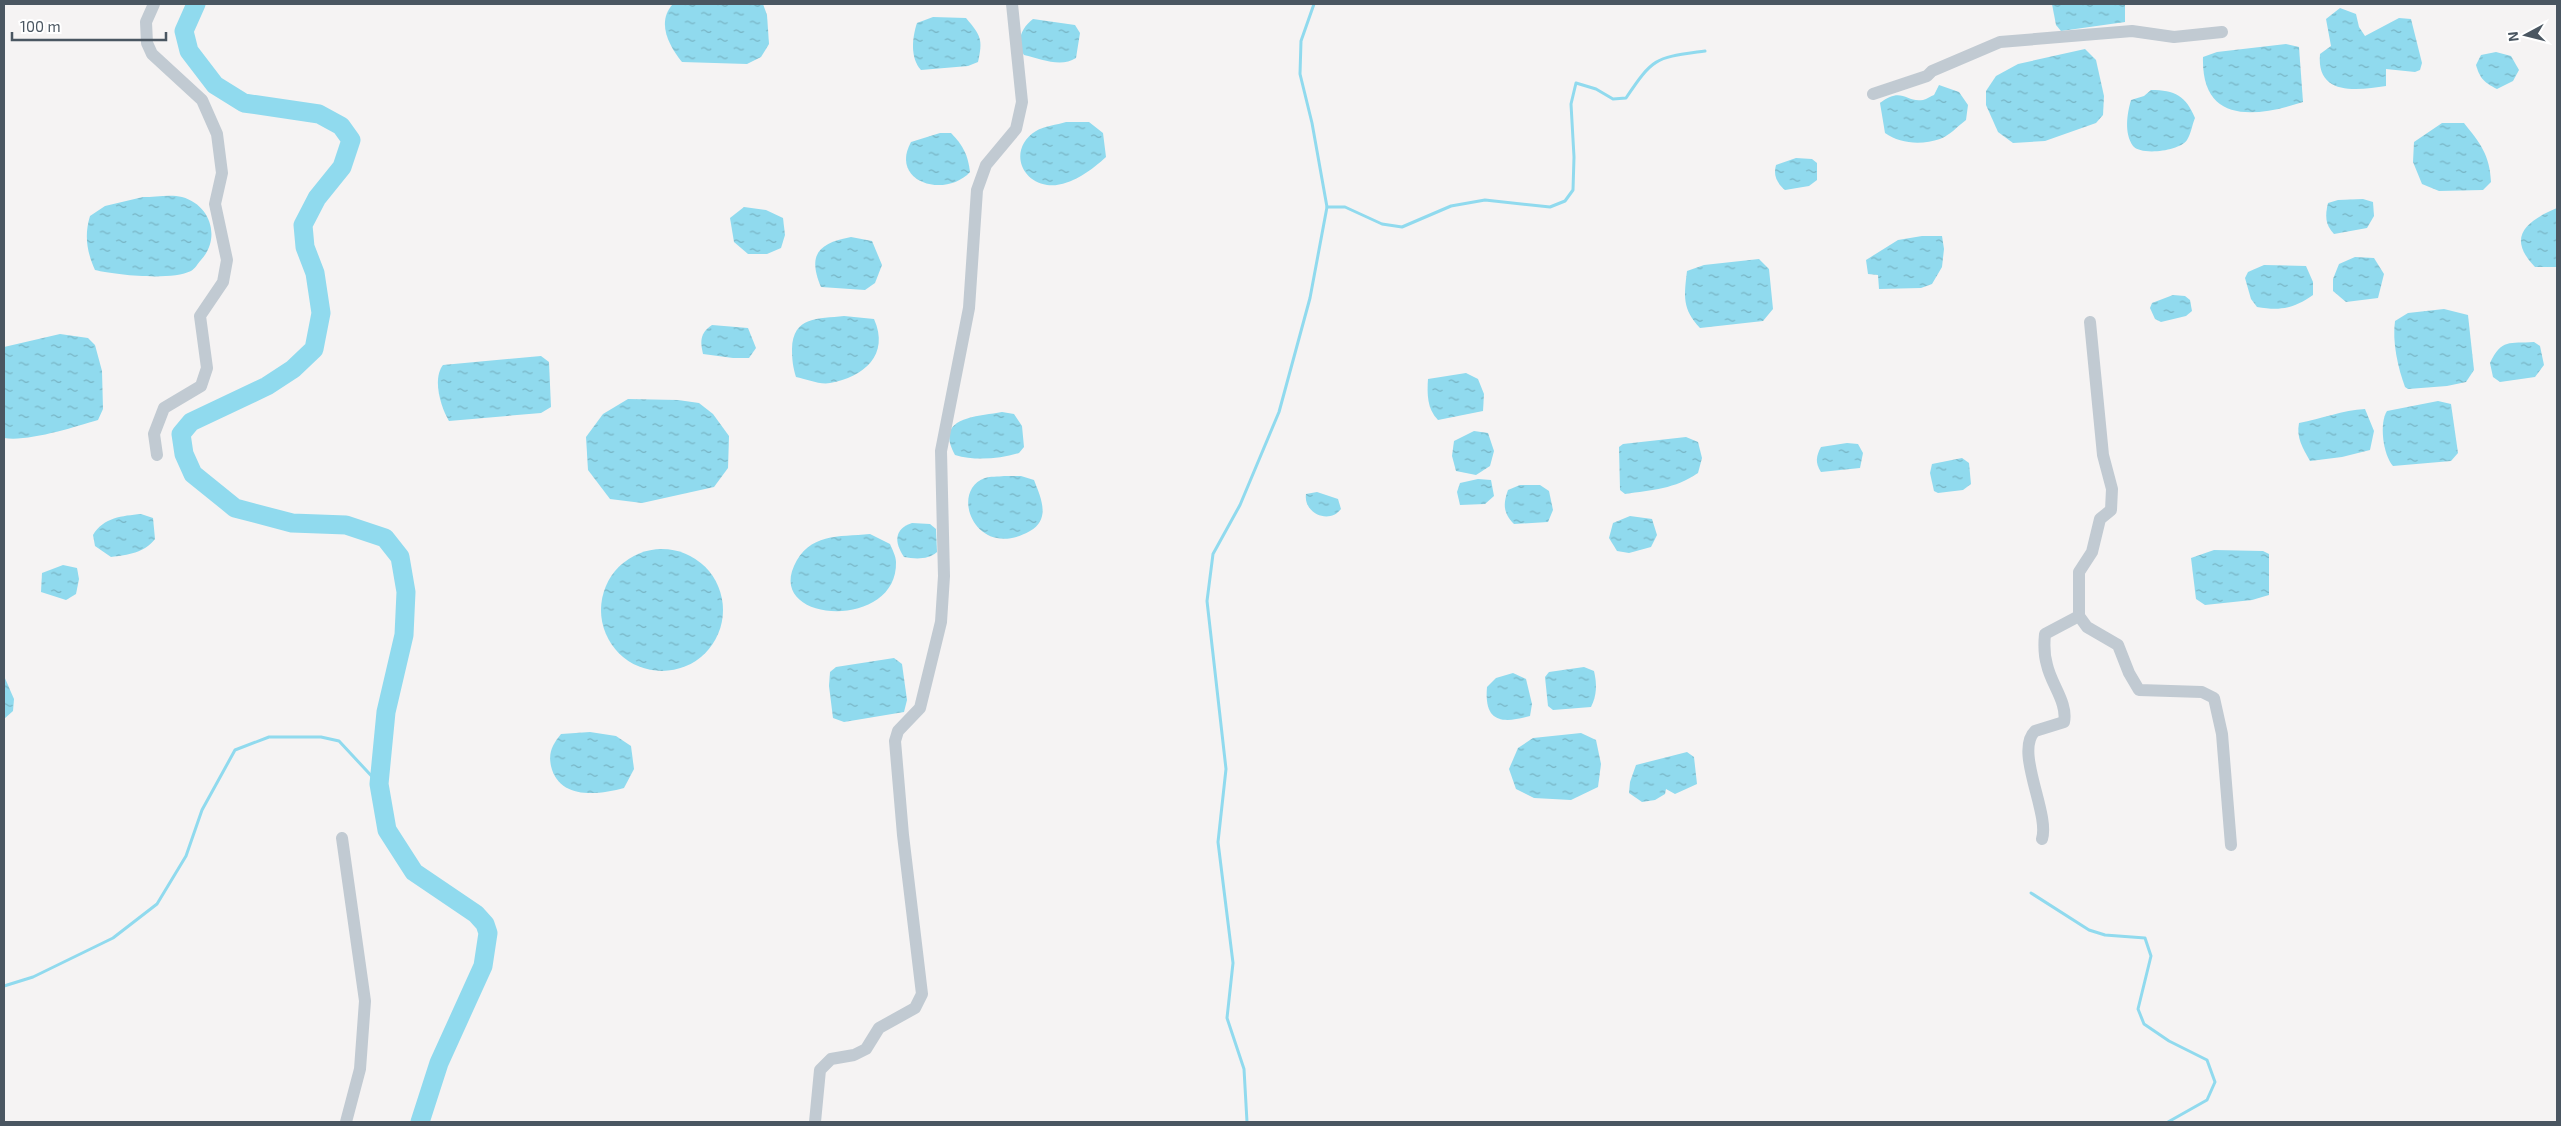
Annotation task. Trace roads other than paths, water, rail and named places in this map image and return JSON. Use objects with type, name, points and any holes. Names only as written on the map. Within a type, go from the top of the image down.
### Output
[{"type":"street","points":[[154,4],[146,22],[147,43],[152,54],[202,100],[218,134],[222,173],[215,204],[227,260],[223,282],[200,316],[207,368],[200,386],[164,408],[154,434],[158,456]]},
{"type":"street","points":[[815,1122],[820,1070],[831,1059],[854,1055],[866,1049],[879,1028],[915,1008],[922,994],[903,835],[895,741],[898,731],[920,708],[941,622],[944,576],[941,451],[969,308],[977,190],[986,165],[1016,129],[1022,102],[1012,4]]},
{"type":"street","points":[[1874,94],[1927,76],[1932,71],[2000,42],[2132,31],[2174,37],[2222,32]]},
{"type":"street","points":[[2090,322],[2104,455],[2112,496],[2111,510],[2100,519],[2092,552],[2079,572],[2079,616],[2087,627],[2118,645],[2129,673],[2139,690],[2202,692],[2214,698],[2222,734],[2231,845]]},
{"type":"street","points":[[2042,839],[2042,824],[2029,744],[2035,732],[2064,722],[2065,717],[2064,706],[2046,665],[2045,634],[2079,616]]},
{"type":"street","points":[[342,838],[365,1001],[360,1069],[346,1122]]},
{"type":"water","points":[[673,4],[763,4],[767,15],[769,44],[761,57],[747,64],[682,62],[666,34],[665,18]]},
{"type":"water","points":[[2052,4],[2125,4],[2125,22],[2061,31],[2056,25]]},
{"type":"water","points":[[2340,8],[2356,14],[2359,27],[2365,36],[2399,18],[2411,19],[2422,63],[2420,70],[2415,72],[2386,69],[2386,86],[2352,89],[2341,88],[2332,84],[2325,78],[2321,68],[2320,54],[2331,46],[2326,19]]},
{"type":"water","points":[[933,17],[966,18],[978,34],[980,48],[978,62],[968,66],[921,70],[915,60],[913,48],[915,29],[917,23]]},
{"type":"water","points":[[1033,19],[1075,25],[1080,33],[1076,58],[1070,61],[1057,62],[1024,55],[1020,45],[1021,35]]},
{"type":"water","points":[[2286,44],[2299,47],[2303,102],[2267,111],[2235,111],[2221,105],[2211,95],[2205,79],[2203,57],[2217,52]]},
{"type":"water","points":[[2085,49],[2096,60],[2104,96],[2103,115],[2096,123],[2045,141],[2013,143],[1998,132],[1986,105],[1986,91],[1996,76],[2018,64]]},
{"type":"water","points":[[2496,52],[2511,56],[2519,70],[2513,81],[2497,89],[2484,80],[2479,74],[2476,65],[2481,55]]},
{"type":"water","points":[[1939,85],[1959,92],[1968,105],[1966,120],[1943,138],[1933,141],[1919,143],[1904,141],[1885,133],[1880,103],[1887,98],[1899,95],[1923,100],[1934,95]]},
{"type":"water","points":[[2151,90],[2173,93],[2183,99],[2192,110],[2195,118],[2188,138],[2183,144],[2160,151],[2144,151],[2137,149],[2130,141],[2127,129],[2131,100],[2144,96]]},
{"type":"water","points":[[1066,122],[1089,122],[1103,133],[1106,157],[1087,172],[1063,184],[1047,185],[1037,182],[1029,177],[1024,170],[1020,154],[1023,145],[1039,129]]},
{"type":"water","points":[[2442,123],[2464,123],[2479,143],[2489,164],[2491,182],[2483,190],[2439,191],[2422,184],[2413,162],[2414,142]]},
{"type":"water","points":[[940,133],[951,133],[959,142],[968,160],[970,172],[959,180],[935,185],[923,182],[913,176],[907,167],[906,156],[911,142]]},
{"type":"water","points":[[1796,158],[1812,159],[1817,163],[1817,180],[1809,186],[1785,190],[1776,179],[1776,165]]},
{"type":"water","points":[[143,197],[182,197],[200,207],[206,215],[210,223],[211,242],[201,260],[192,270],[171,276],[157,276],[116,274],[95,270],[87,244],[90,216],[105,206]]},
{"type":"water","points":[[2363,199],[2373,202],[2374,216],[2367,228],[2334,234],[2326,220],[2328,203],[2338,200]]},
{"type":"water","points":[[744,207],[766,210],[783,218],[785,235],[781,248],[767,254],[748,254],[734,242],[730,218]]},
{"type":"water","points":[[2557,208],[2557,267],[2535,267],[2526,256],[2521,239],[2529,224],[2536,218]]},
{"type":"water","points":[[1922,236],[1942,236],[1944,249],[1942,267],[1932,284],[1921,288],[1879,289],[1878,275],[1868,274],[1866,260],[1898,240]]},
{"type":"water","points":[[851,237],[872,241],[882,265],[875,283],[865,290],[821,287],[815,266],[819,252],[831,243]]},
{"type":"water","points":[[2355,257],[2374,258],[2384,274],[2378,298],[2346,302],[2333,291],[2333,279],[2339,264]]},
{"type":"water","points":[[1759,259],[1769,269],[1773,309],[1763,321],[1700,328],[1687,308],[1685,288],[1687,271],[1704,265]]},
{"type":"water","points":[[2264,265],[2306,266],[2313,282],[2313,295],[2286,308],[2257,307],[2251,299],[2245,278],[2248,272]]},
{"type":"water","points":[[2173,295],[2185,296],[2190,300],[2192,311],[2186,316],[2161,322],[2155,319],[2150,308],[2152,303]]},
{"type":"water","points":[[2444,309],[2468,315],[2474,370],[2466,382],[2447,386],[2408,389],[2402,380],[2396,355],[2395,321],[2408,313]]},
{"type":"water","points":[[844,316],[874,319],[879,343],[871,362],[853,376],[830,383],[817,383],[796,377],[792,349],[793,338],[797,330],[809,321]]},
{"type":"water","points":[[712,325],[748,328],[756,348],[749,358],[703,354],[701,345],[703,334]]},
{"type":"water","points":[[60,334],[88,338],[95,345],[102,371],[103,409],[98,420],[38,436],[14,439],[4,438],[4,347]]},
{"type":"water","points":[[2534,342],[2540,346],[2544,365],[2535,377],[2500,382],[2493,377],[2490,363],[2498,349],[2512,343]]},
{"type":"water","points":[[541,356],[549,362],[551,407],[541,413],[449,421],[443,409],[438,385],[438,378],[443,365]]},
{"type":"water","points":[[1466,373],[1478,379],[1484,394],[1483,411],[1438,420],[1430,406],[1428,379]]},
{"type":"water","points":[[628,399],[678,400],[699,403],[713,414],[729,436],[728,468],[714,487],[642,503],[610,499],[588,470],[586,437],[603,414]]},
{"type":"water","points":[[2438,401],[2451,404],[2458,453],[2451,461],[2393,466],[2383,439],[2383,423],[2387,411]]},
{"type":"water","points":[[2365,409],[2374,431],[2370,450],[2342,457],[2310,461],[2299,438],[2299,423],[2348,411]]},
{"type":"water","points":[[1002,412],[1014,414],[1022,426],[1024,447],[1019,453],[987,458],[955,455],[950,442],[950,433],[954,426],[961,421],[980,415]]},
{"type":"water","points":[[1474,431],[1488,433],[1494,451],[1490,466],[1476,475],[1456,471],[1452,456],[1454,441]]},
{"type":"water","points":[[1686,437],[1698,442],[1702,458],[1698,473],[1672,486],[1663,488],[1625,494],[1620,490],[1619,447],[1623,444]]},
{"type":"water","points":[[1847,443],[1858,444],[1863,453],[1860,468],[1821,472],[1817,459],[1821,447]]},
{"type":"water","points":[[1962,458],[1969,463],[1971,484],[1963,490],[1938,493],[1934,491],[1930,473],[1932,464]]},
{"type":"water","points":[[1021,476],[1034,480],[1041,501],[1042,514],[1036,526],[1030,531],[1011,538],[995,538],[982,531],[973,521],[969,509],[969,496],[974,485],[985,478]]},
{"type":"water","points":[[1478,479],[1491,480],[1494,496],[1485,504],[1460,505],[1457,492],[1460,483]]},
{"type":"water","points":[[1520,485],[1540,485],[1549,491],[1553,510],[1548,522],[1514,524],[1510,520],[1505,508],[1506,495],[1508,490]]},
{"type":"water","points":[[1317,492],[1338,499],[1341,509],[1336,514],[1330,516],[1318,515],[1309,507],[1306,501],[1306,494]]},
{"type":"water","points":[[141,514],[153,518],[155,539],[151,544],[129,554],[111,557],[95,546],[93,535],[102,524],[114,518]]},
{"type":"water","points":[[1630,516],[1652,519],[1657,535],[1651,547],[1629,553],[1617,551],[1609,538],[1613,523]]},
{"type":"water","points":[[912,523],[930,524],[936,529],[937,552],[926,558],[904,557],[897,541],[899,532]]},
{"type":"water","points":[[870,534],[890,544],[896,560],[891,584],[877,599],[858,608],[836,611],[815,608],[799,599],[791,585],[794,566],[800,555],[816,542],[826,539]]},
{"type":"water","points":[[662,549],[674,550],[685,554],[696,559],[705,567],[713,576],[718,587],[722,598],[722,622],[718,633],[713,644],[705,653],[696,661],[685,666],[674,670],[662,671],[650,670],[639,666],[628,661],[619,653],[611,644],[606,633],[602,622],[601,610],[602,598],[606,587],[611,576],[619,567],[628,559],[639,554],[650,550]]},
{"type":"water","points":[[2214,550],[2263,551],[2269,554],[2269,595],[2252,600],[2205,605],[2196,599],[2191,558]]},
{"type":"water","points":[[63,565],[77,568],[79,579],[76,594],[66,600],[41,592],[42,573]]},
{"type":"water","points":[[894,658],[902,664],[907,700],[904,712],[844,722],[833,718],[829,686],[830,672],[836,667]]},
{"type":"water","points":[[1584,667],[1594,671],[1595,676],[1595,694],[1591,707],[1553,710],[1548,706],[1545,677],[1549,672]]},
{"type":"water","points":[[1513,673],[1526,679],[1532,704],[1530,716],[1511,720],[1496,718],[1488,707],[1487,687],[1496,678]]},
{"type":"water","points":[[4,676],[14,699],[13,711],[4,719]]},
{"type":"water","points":[[590,732],[616,736],[631,746],[634,769],[624,788],[603,792],[581,792],[571,790],[562,785],[555,777],[550,756],[561,734]]},
{"type":"water","points":[[1581,733],[1596,740],[1601,764],[1598,787],[1571,800],[1534,798],[1516,789],[1509,769],[1518,748],[1533,738]]},
{"type":"water","points":[[1687,752],[1694,757],[1697,784],[1675,794],[1666,789],[1665,794],[1655,800],[1642,802],[1629,793],[1630,782],[1636,765]]},
{"type":"waterway","points":[[196,4],[184,31],[189,51],[215,85],[244,103],[319,114],[341,126],[351,140],[342,167],[317,198],[303,225],[305,247],[315,273],[321,313],[314,349],[293,369],[267,386],[191,422],[181,434],[184,454],[193,474],[235,508],[292,523],[346,525],[385,538],[400,557],[406,592],[404,635],[386,712],[379,784],[387,830],[414,872],[476,914],[485,924],[488,933],[483,966],[439,1063],[420,1122]]},
{"type":"waterway","points":[[1247,1122],[1244,1069],[1227,1018],[1233,963],[1218,842],[1226,769],[1207,601],[1213,554],[1240,505],[1279,412],[1310,298],[1327,207],[1312,123],[1300,74],[1301,41],[1314,4]]},
{"type":"waterway","points":[[1327,207],[1345,207],[1382,224],[1402,227],[1451,206],[1485,200],[1550,207],[1565,201],[1573,190],[1574,157],[1571,104],[1576,83],[1596,89],[1613,99],[1626,98],[1643,74],[1658,61],[1676,55],[1705,51]]},
{"type":"waterway","points":[[4,986],[33,977],[113,938],[157,904],[186,856],[202,810],[235,750],[269,737],[321,737],[339,741],[379,784]]},
{"type":"waterway","points":[[2031,893],[2089,930],[2105,935],[2145,938],[2151,956],[2138,1009],[2144,1024],[2169,1041],[2207,1060],[2215,1082],[2207,1100],[2168,1122]]}]
